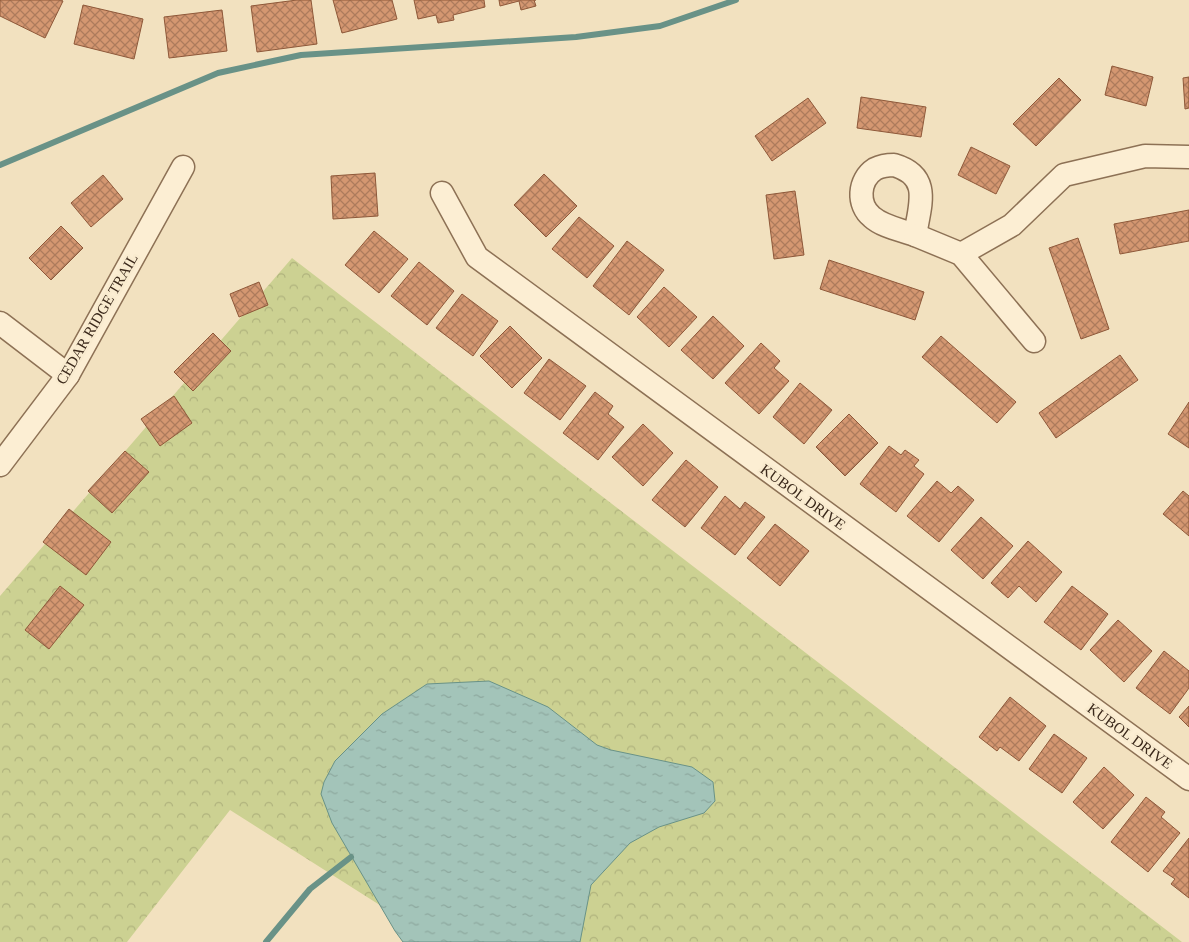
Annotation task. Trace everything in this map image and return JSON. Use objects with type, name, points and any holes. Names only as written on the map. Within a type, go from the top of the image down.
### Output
[{"type":"street","points":[[961,254],[1012,225],[1064,175],[1145,156],[1189,157]]},
{"type":"street","name":"CEDAR RIDGE TRAIL","points":[[0,465],[68,375],[183,167]]},
{"type":"street","name":"KUBOL DRIVE","points":[[442,193],[477,257],[1189,779]]},
{"type":"street","points":[[915,235],[961,254],[1034,342]]},
{"type":"street","points":[[0,323],[68,375]]},
{"type":"green space","points":[[292,258],[1182,942],[438,942],[230,810],[127,942],[0,942],[0,596]]},
{"type":"water","points":[[489,681],[548,707],[597,745],[611,750],[692,767],[713,782],[715,801],[704,813],[659,827],[630,843],[591,885],[580,942],[403,942],[332,823],[321,794],[324,782],[335,761],[382,714],[427,684]]},
{"type":"building","points":[[0,0],[63,1],[45,38],[0,16]]},
{"type":"building","points":[[311,0],[317,44],[257,52],[251,6]]},
{"type":"building","points":[[333,0],[392,0],[397,19],[342,33]]},
{"type":"building","points":[[414,0],[484,0],[485,7],[453,15],[454,20],[438,23],[436,15],[418,19]]},
{"type":"building","points":[[499,0],[534,0],[536,6],[521,10],[519,1],[500,6]]},
{"type":"building","points":[[83,5],[143,19],[134,59],[74,44]]},
{"type":"building","points":[[222,10],[227,51],[169,58],[164,17]]},
{"type":"building","points":[[1112,66],[1153,77],[1146,106],[1105,95]]},
{"type":"building","points":[[1189,77],[1189,108],[1185,109],[1183,78]]},
{"type":"building","points":[[1059,78],[1081,100],[1036,146],[1013,124]]},
{"type":"building","points":[[861,97],[926,107],[921,137],[857,128]]},
{"type":"building","points":[[808,98],[826,123],[772,161],[755,136]]},
{"type":"building","points":[[971,147],[1010,166],[996,194],[958,175]]},
{"type":"building","points":[[375,173],[378,216],[333,219],[331,176]]},
{"type":"building","points":[[544,174],[577,206],[546,237],[514,205]]},
{"type":"building","points":[[103,175],[123,199],[91,227],[71,203]]},
{"type":"building","points":[[795,191],[804,255],[774,259],[766,195]]},
{"type":"building","points":[[1189,210],[1189,241],[1120,254],[1114,224]]},
{"type":"building","points":[[579,217],[614,246],[587,278],[552,249]]},
{"type":"building","points":[[61,226],[83,248],[51,280],[29,258]]},
{"type":"building","points":[[374,231],[408,259],[379,293],[345,265]]},
{"type":"building","points":[[1078,238],[1109,329],[1081,339],[1049,248]]},
{"type":"building","points":[[627,241],[664,270],[629,315],[593,286]]},
{"type":"building","points":[[829,260],[924,292],[915,320],[820,289]]},
{"type":"building","points":[[419,262],[454,291],[427,325],[391,296]]},
{"type":"building","points":[[259,282],[268,305],[239,317],[230,294]]},
{"type":"building","points":[[664,287],[697,317],[669,347],[637,317]]},
{"type":"building","points":[[462,294],[498,321],[473,356],[436,328]]},
{"type":"building","points":[[713,316],[744,346],[713,379],[681,350]]},
{"type":"building","points":[[510,326],[542,358],[512,388],[480,356]]},
{"type":"building","points":[[213,333],[231,351],[193,391],[174,372]]},
{"type":"building","points":[[941,336],[1016,402],[997,423],[922,357]]},
{"type":"building","points":[[761,343],[780,361],[774,368],[789,381],[759,414],[725,383]]},
{"type":"building","points":[[1120,355],[1138,380],[1056,438],[1039,413]]},
{"type":"building","points":[[549,359],[586,386],[560,420],[524,393]]},
{"type":"building","points":[[800,383],[832,410],[804,444],[773,417]]},
{"type":"building","points":[[595,392],[613,406],[608,414],[624,427],[598,460],[563,433]]},
{"type":"building","points":[[174,396],[192,423],[160,446],[141,419]]},
{"type":"building","points":[[1189,402],[1189,448],[1168,434]]},
{"type":"building","points":[[849,414],[878,443],[845,476],[816,447]]},
{"type":"building","points":[[643,424],[673,453],[643,486],[612,457]]},
{"type":"building","points":[[889,446],[901,455],[905,450],[919,460],[914,466],[924,474],[896,512],[860,484]]},
{"type":"building","points":[[125,451],[149,472],[112,513],[88,491]]},
{"type":"building","points":[[686,460],[718,487],[685,527],[652,500]]},
{"type":"building","points":[[937,481],[951,493],[958,486],[974,500],[939,542],[907,516]]},
{"type":"building","points":[[1183,491],[1189,496],[1189,536],[1163,514]]},
{"type":"building","points":[[725,496],[740,509],[745,502],[765,517],[735,555],[701,528]]},
{"type":"building","points":[[69,509],[111,542],[86,575],[43,542]]},
{"type":"building","points":[[981,517],[1013,546],[983,579],[951,550]]},
{"type":"building","points":[[775,524],[809,551],[780,586],[747,558]]},
{"type":"building","points":[[1028,541],[1062,572],[1036,602],[1019,586],[1008,598],[991,583]]},
{"type":"building","points":[[60,586],[84,605],[49,649],[25,630]]},
{"type":"building","points":[[1072,586],[1108,614],[1081,650],[1044,622]]},
{"type":"building","points":[[1118,620],[1152,651],[1124,682],[1090,650]]},
{"type":"building","points":[[1164,651],[1189,671],[1189,688],[1170,714],[1136,688]]},
{"type":"building","points":[[1010,697],[1046,726],[1019,761],[1000,747],[997,751],[979,737]]},
{"type":"building","points":[[1189,706],[1189,727],[1179,717]]},
{"type":"building","points":[[1054,734],[1087,758],[1062,793],[1029,769]]},
{"type":"building","points":[[1104,767],[1134,795],[1103,829],[1073,802]]},
{"type":"building","points":[[1146,797],[1165,812],[1161,817],[1180,833],[1148,872],[1111,842]]},
{"type":"building","points":[[1189,838],[1189,898],[1171,884],[1175,879],[1163,871]]},
{"type":"waterway","points":[[0,165],[218,73],[301,55],[576,37],[660,26],[736,0]]},
{"type":"waterway","points":[[266,942],[310,889],[351,857]]}]
